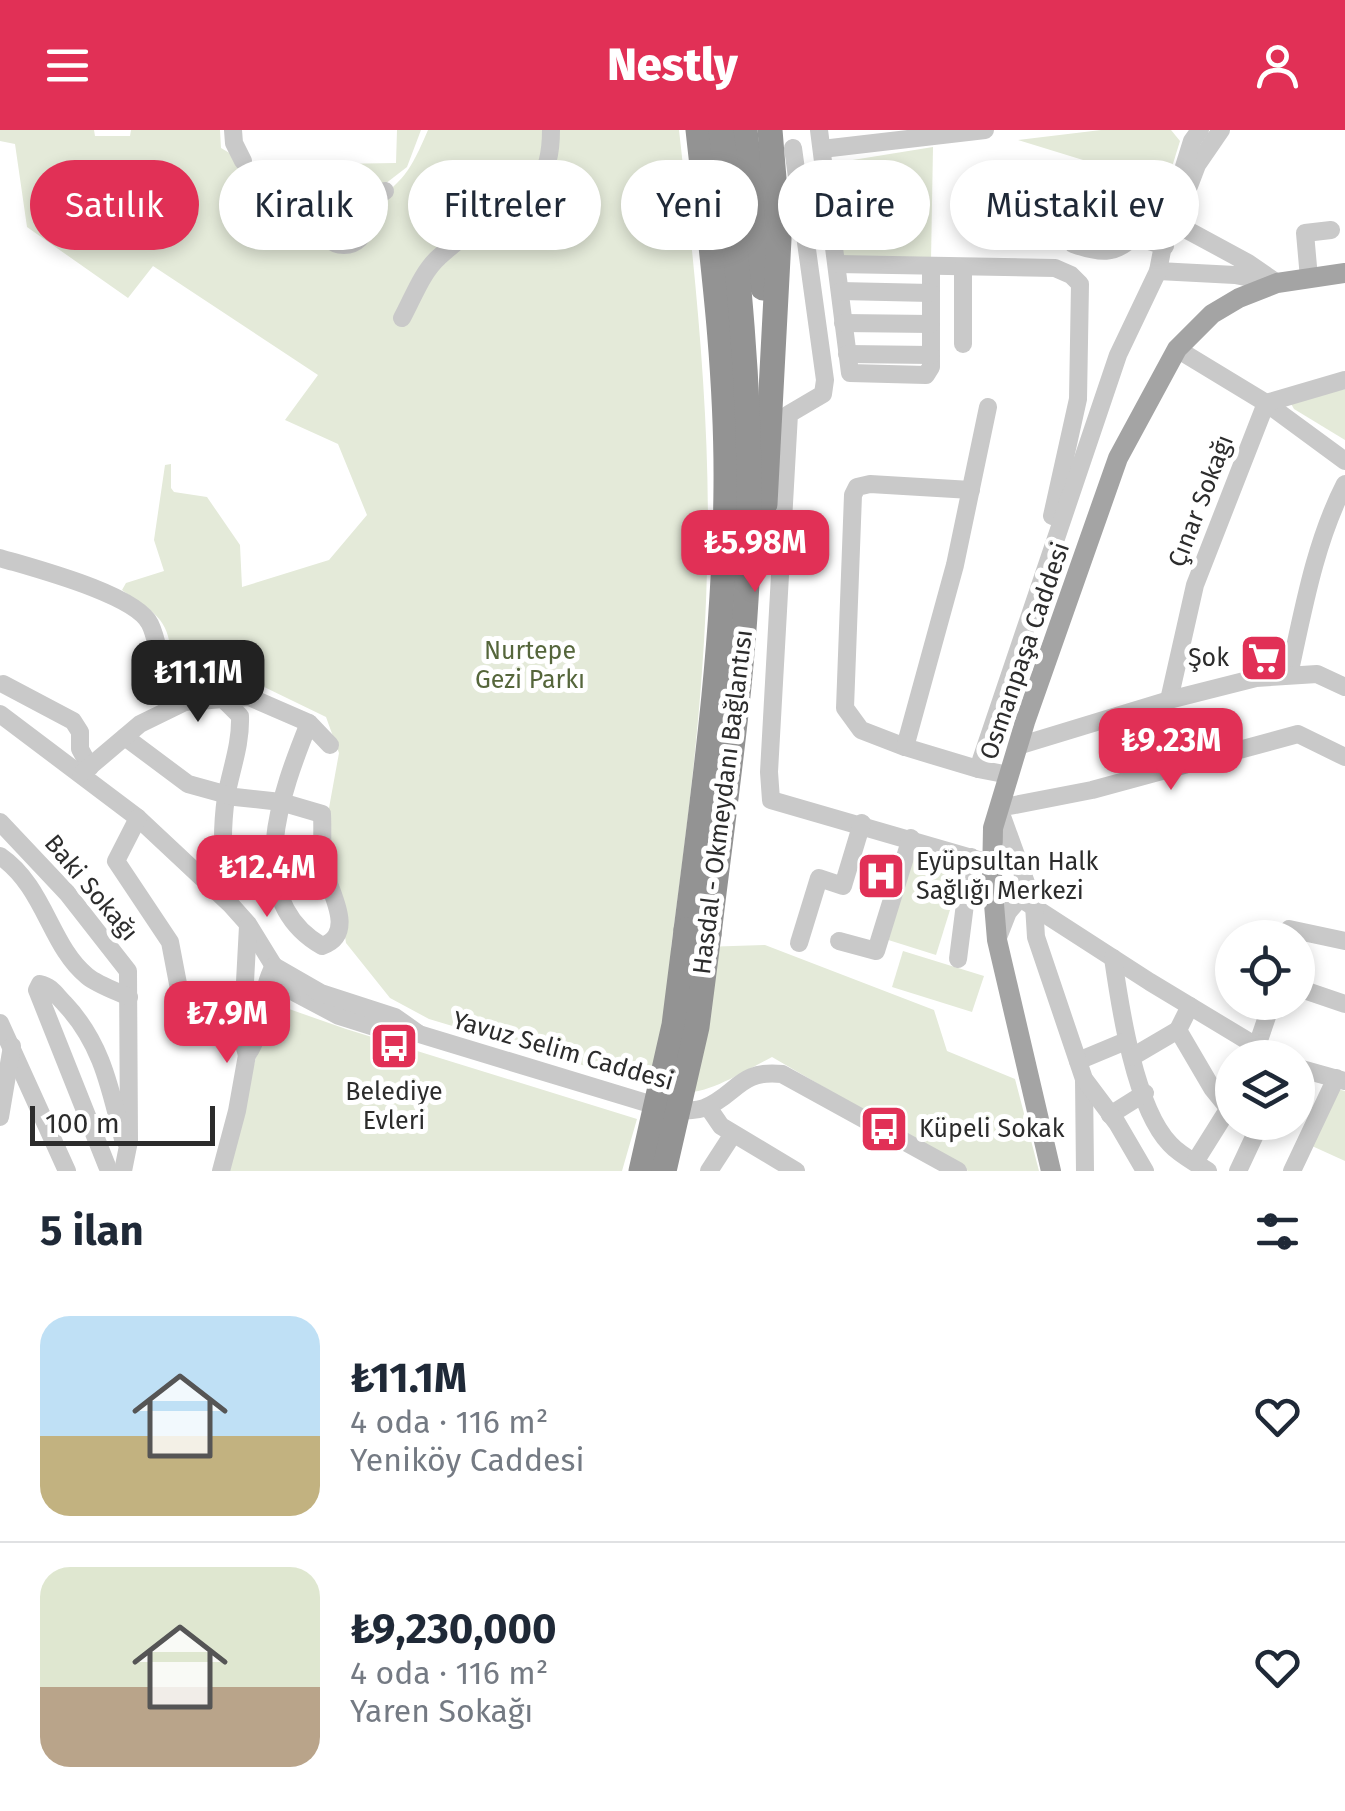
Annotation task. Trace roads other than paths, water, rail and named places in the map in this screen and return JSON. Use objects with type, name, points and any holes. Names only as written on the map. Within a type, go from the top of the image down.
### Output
[{"type":"highway","name":"Hasdal - Okmeydanı Bağlantısı","points":[[664,1171],[697,1027],[698,932],[725,540],[723,380],[698,130]]},
{"type":"highway","name":"Hasdal - Okmeydanı Bağlantısı","points":[[642,1171],[698,932],[740,666],[748,542],[748,440],[737,271],[720,130]]},
{"type":"highway","points":[[745,130],[759,230],[771,378]]},
{"type":"highway","points":[[740,666],[758,591],[771,378],[778,239],[770,130]]},
{"type":"main road","name":"Osmanpaşa Caddesi","points":[[1051,1171],[997,940],[985,867],[1018,746],[1118,458],[1177,349],[1212,314],[1239,298],[1276,283],[1345,273]]},
{"type":"street","points":[[234,130],[234,143],[242,160]]},
{"type":"street","points":[[402,318],[434,261],[537,185],[548,162],[551,130]]},
{"type":"street","points":[[932,266],[929,372],[916,377],[854,375],[848,368],[846,354],[821,139],[986,130]]},
{"type":"street","points":[[1186,160],[1197,131],[1221,130]]},
{"type":"street","points":[[1199,162],[1221,130]]},
{"type":"street","points":[[794,148],[825,380],[823,394],[789,414],[769,772],[771,800],[910,838],[985,867],[1113,958],[1244,1040]]},
{"type":"street","points":[[1309,278],[1305,233],[1331,230]]},
{"type":"street","points":[[1199,236],[1276,283]]},
{"type":"street","points":[[1090,250],[1116,250]]},
{"type":"street","points":[[978,769],[1118,355],[1158,271],[1164,250]]},
{"type":"street","points":[[838,264],[1055,268],[1080,284],[1078,399],[1037,590]]},
{"type":"street","points":[[962,344],[964,266]]},
{"type":"street","points":[[1158,271],[1235,275],[1276,283]]},
{"type":"street","points":[[840,291],[931,293]]},
{"type":"street","points":[[844,323],[931,324]]},
{"type":"street","points":[[1177,349],[1266,403],[1345,461]]},
{"type":"street","points":[[1266,403],[1345,380]]},
{"type":"street","name":"Çınar Sokağı","points":[[1169,700],[1195,584],[1266,403]]},
{"type":"street","points":[[906,747],[955,565],[988,407]]},
{"type":"street","points":[[971,490],[870,484],[857,487],[845,708],[861,730],[978,769],[1009,774]]},
{"type":"street","points":[[1289,675],[1312,576],[1333,507],[1345,484]]},
{"type":"street","points":[[0,558],[118,598],[142,614],[152,631],[168,708]]},
{"type":"street","points":[[1018,746],[1256,678],[1316,674],[1345,687]]},
{"type":"street","points":[[4,684],[72,721],[80,732],[85,771],[140,724],[185,702],[249,697],[310,723],[330,745]]},
{"type":"street","points":[[222,699],[240,716],[241,737],[226,794],[224,863],[274,883],[324,869]]},
{"type":"street","name":"Yavuz Selim Caddesi","points":[[0,714],[85,771],[138,818],[248,924],[288,990],[339,1016],[392,1033],[419,1034],[646,1104],[673,1110],[708,1107]]},
{"type":"street","points":[[125,737],[188,784],[281,802],[322,814],[324,869],[340,923],[328,945],[322,946],[296,925],[274,883],[276,822],[281,802],[287,778],[310,723]]},
{"type":"street","points":[[1146,1171],[1081,1070],[1036,937],[999,808],[1092,790],[1298,734],[1345,756]]},
{"type":"street","points":[[138,818],[116,860],[170,942],[179,989]]},
{"type":"street","name":"Baki Sokağı","points":[[0,822],[67,893],[128,971],[130,1140],[119,1164]]},
{"type":"street","points":[[798,942],[818,878],[842,886],[862,824]]},
{"type":"street","points":[[839,941],[876,951],[910,838]]},
{"type":"street","points":[[0,856],[14,866],[41,902],[67,951],[86,976],[128,998]]},
{"type":"street","points":[[958,959],[985,867]]},
{"type":"street","points":[[997,940],[1008,912],[1027,895]]},
{"type":"street","points":[[221,1171],[238,1112],[247,1054],[242,1038],[248,924]]},
{"type":"street","points":[[1315,935],[1345,941]]},
{"type":"street","points":[[1113,958],[1129,1049],[1158,1127],[1170,1145],[1202,1167],[1215,1140]]},
{"type":"street","points":[[243,992],[260,970],[274,966]]},
{"type":"street","points":[[247,1054],[258,1039],[266,984],[274,966]]},
{"type":"street","name":"Yavuz Selim Caddesi","points":[[274,966],[321,993],[395,1018],[419,1034]]},
{"type":"street","points":[[40,984],[47,985],[74,1014],[98,1048],[119,1164],[37,990],[40,984]]},
{"type":"street","points":[[264,1014],[275,991],[288,990]]},
{"type":"street","points":[[1315,994],[1345,1004]]},
{"type":"street","points":[[1081,1070],[1178,1030],[1190,1006]]},
{"type":"street","points":[[0,1023],[67,1171]]},
{"type":"street","points":[[1178,1030],[1215,1091]]},
{"type":"street","points":[[0,1117],[12,1046]]},
{"type":"street","points":[[1051,1171],[1084,1167],[1081,1070]]},
{"type":"street","points":[[796,1171],[721,1126],[708,1107],[751,1076],[763,1072],[782,1074],[957,1171]]},
{"type":"street","points":[[1292,1171],[1340,1079],[1315,1072]]},
{"type":"street","points":[[1084,1138],[1144,1094]]},
{"type":"street","points":[[710,1171],[733,1134]]},
{"type":"street","points":[[1238,1171],[1253,1140]]},
{"type":"place","name":"Şok","points":[[1264,658]]},
{"type":"place","name":"Eyüpsultan Halk Sağlığı Merkezi","points":[[881,876]]},
{"type":"place","name":"Belediye Evleri","points":[[394,1046]]},
{"type":"place","name":"Küpeli Sokak","points":[[884,1129]]},
{"type":"park label","name":"Nurtepe Gezi Parkı","points":[[530,666]]}]
